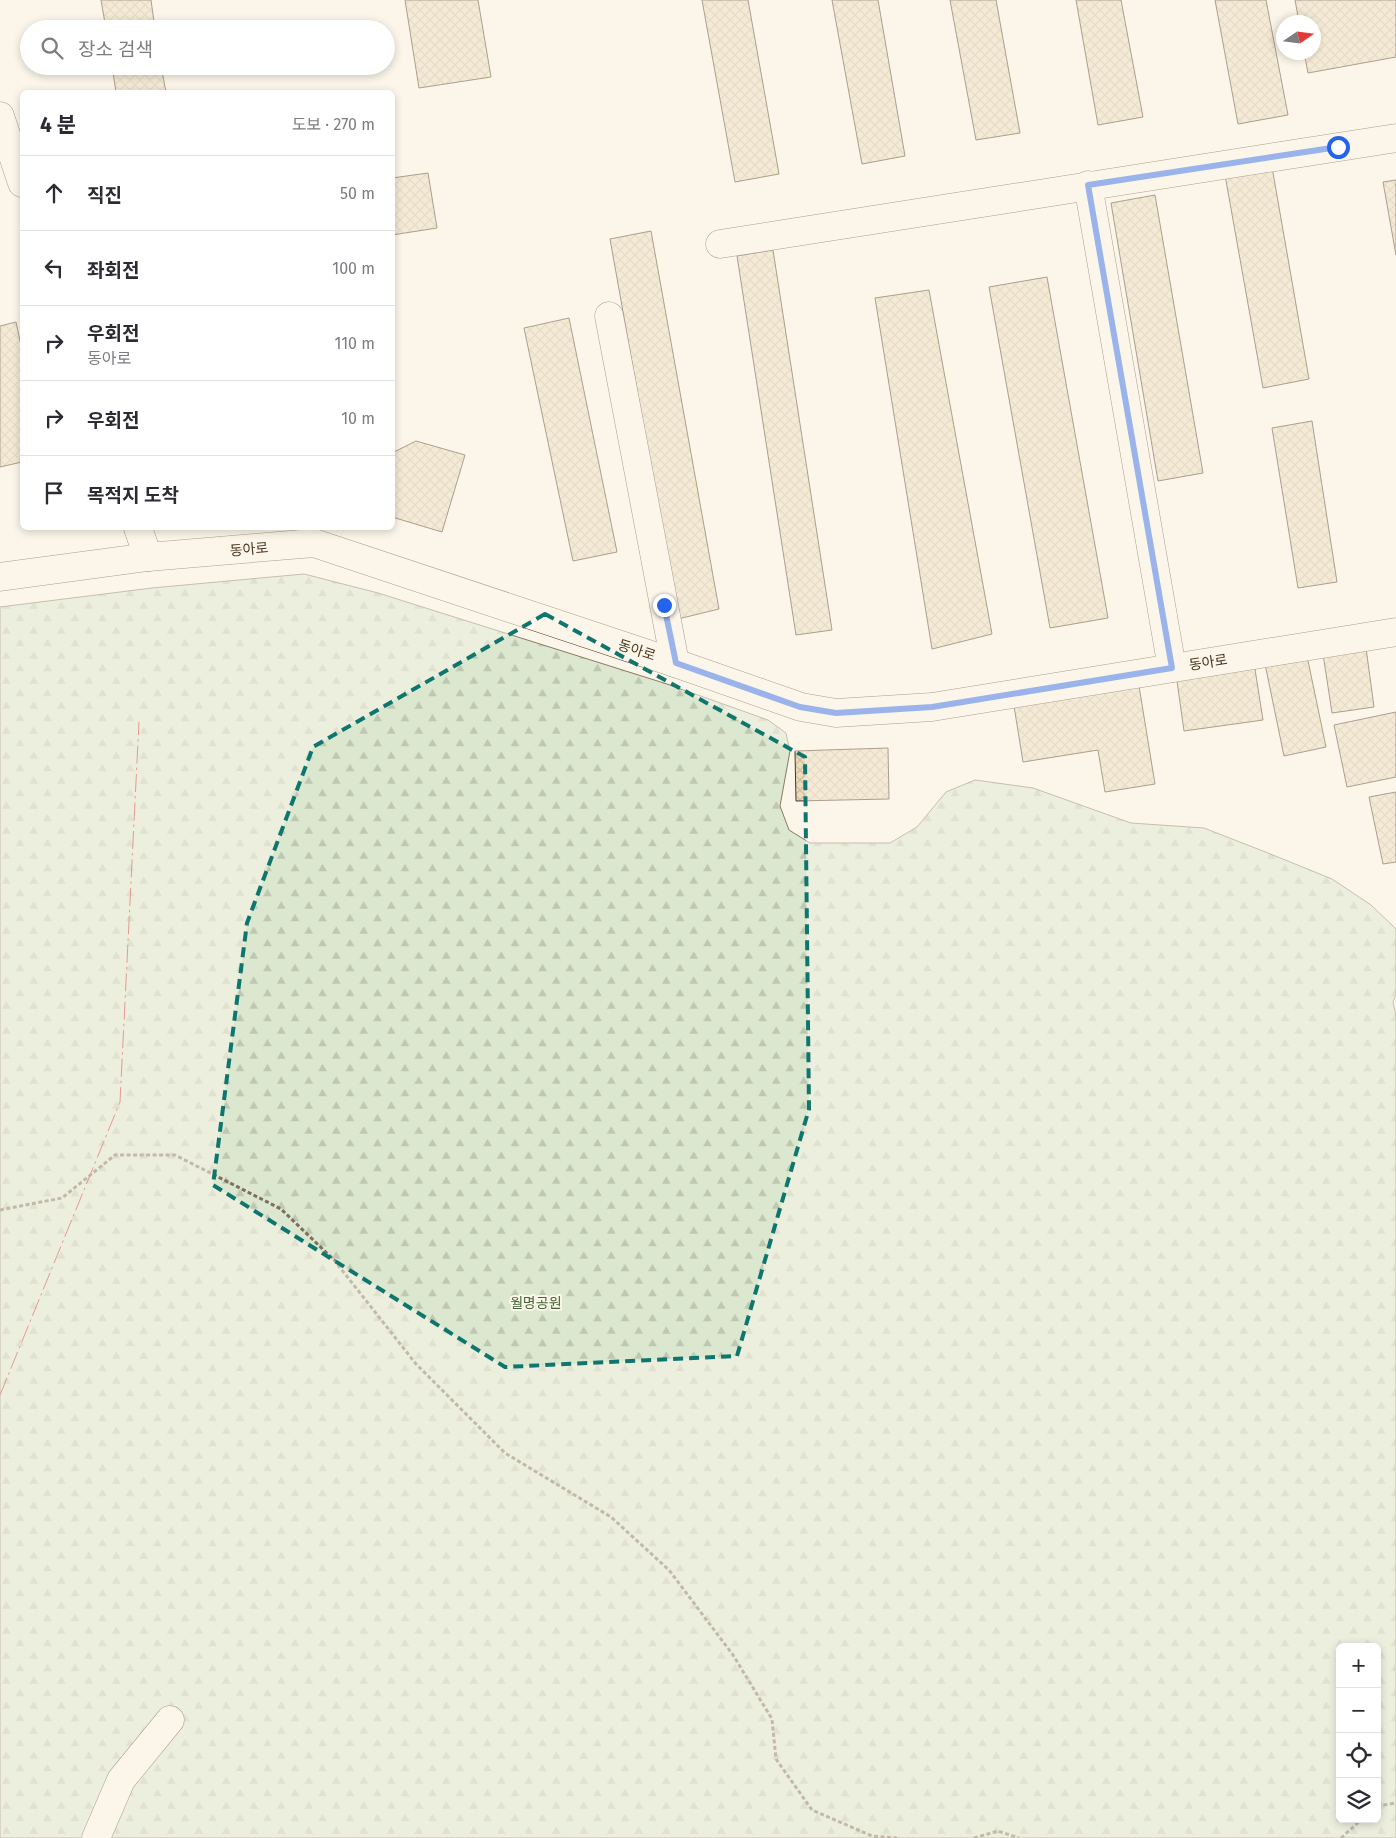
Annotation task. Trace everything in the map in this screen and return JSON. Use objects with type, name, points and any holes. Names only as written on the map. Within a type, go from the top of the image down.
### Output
[{"type":"street","points":[[0,116],[20,178]]},
{"type":"street","points":[[720,244],[1396,138]]},
{"type":"street","points":[[1088,185],[1172,668]]},
{"type":"street","points":[[609,316],[676,663]]},
{"type":"street","points":[[139,530],[148,557]]},
{"type":"street","name":"동아로","points":[[0,577],[148,557],[314,543],[676,663],[800,707],[836,713],[932,707],[1396,632]]},
{"type":"street","points":[[96,1838],[121,1780],[170,1720]]},
{"type":"path","points":[[0,1210],[62,1198],[115,1155],[175,1155],[281,1208],[334,1260],[416,1364],[505,1452],[611,1517],[669,1570],[733,1655],[772,1719],[776,1758],[812,1810],[872,1836],[897,1838]]},
{"type":"path","points":[[1381,1805],[1396,1803]]},
{"type":"path","points":[[1341,1838],[1358,1823]]},
{"type":"path","points":[[974,1838],[998,1830],[1019,1838]]},
{"type":"highlighted area","points":[[545,614],[805,757],[809,1109],[737,1356],[505,1367],[213,1185],[247,923],[313,747]]},
{"type":"green space","name":"월명공원","points":[[304,574],[378,593],[667,684],[768,720],[786,733],[790,751],[780,806],[789,830],[810,843],[890,843],[917,827],[946,792],[975,780],[1033,788],[1131,823],[1204,828],[1332,879],[1371,905],[1396,929],[1396,994],[1393,1002],[1396,1016],[1396,1838],[0,1838],[0,607],[152,588]]},
{"type":"building","points":[[101,0],[151,0],[154,20],[104,20]]},
{"type":"building","points":[[405,0],[478,0],[491,77],[419,88]]},
{"type":"building","points":[[702,0],[748,0],[779,174],[735,182]]},
{"type":"building","points":[[832,0],[878,0],[905,156],[862,164]]},
{"type":"building","points":[[950,0],[996,0],[1020,133],[976,140]]},
{"type":"building","points":[[1076,0],[1121,0],[1143,117],[1098,125]]},
{"type":"building","points":[[1215,0],[1266,0],[1288,115],[1238,124]]},
{"type":"building","points":[[1295,0],[1396,0],[1396,57],[1308,73],[1306,60],[1321,60],[1321,15],[1298,15]]},
{"type":"building","points":[[113,75],[163,75],[166,90],[116,90]]},
{"type":"building","points":[[1272,167],[1309,379],[1263,388],[1225,175]]},
{"type":"building","points":[[428,173],[437,228],[395,235],[395,178]]},
{"type":"building","points":[[1396,180],[1396,255],[1383,182]]},
{"type":"building","points":[[1155,195],[1203,473],[1158,481],[1111,203]]},
{"type":"building","points":[[651,231],[719,609],[678,619],[610,239]]},
{"type":"building","points":[[773,250],[832,630],[796,635],[737,256]]},
{"type":"building","points":[[1047,277],[1108,618],[1050,628],[989,287]]},
{"type":"building","points":[[929,290],[992,634],[932,649],[875,298]]},
{"type":"building","points":[[569,318],[617,552],[573,561],[524,328]]},
{"type":"building","points":[[16,322],[20,341],[20,462],[0,467],[0,326]]},
{"type":"building","points":[[1312,421],[1337,582],[1298,588],[1272,428]]},
{"type":"building","points":[[416,441],[465,455],[442,532],[395,518],[395,452]]},
{"type":"building","points":[[1366,648],[1374,707],[1332,713],[1323,654]]},
{"type":"building","points":[[1307,656],[1326,747],[1284,756],[1265,664]]},
{"type":"building","points":[[1254,663],[1263,720],[1184,731],[1176,674]]},
{"type":"building","points":[[1139,686],[1155,784],[1105,792],[1098,750],[1023,762],[1014,706]]},
{"type":"building","points":[[1396,712],[1396,777],[1347,787],[1334,725]]},
{"type":"building","points":[[888,748],[889,799],[796,801],[795,751]]},
{"type":"building","points":[[1396,792],[1396,862],[1383,864],[1369,797]]},
{"type":"power","points":[[0,1395],[120,1102],[139,722]]},
{"type":"route","points":[[664,605],[676,663],[800,707],[836,713],[932,707],[1042,691],[1172,668],[1088,185],[1338,147]]}]
